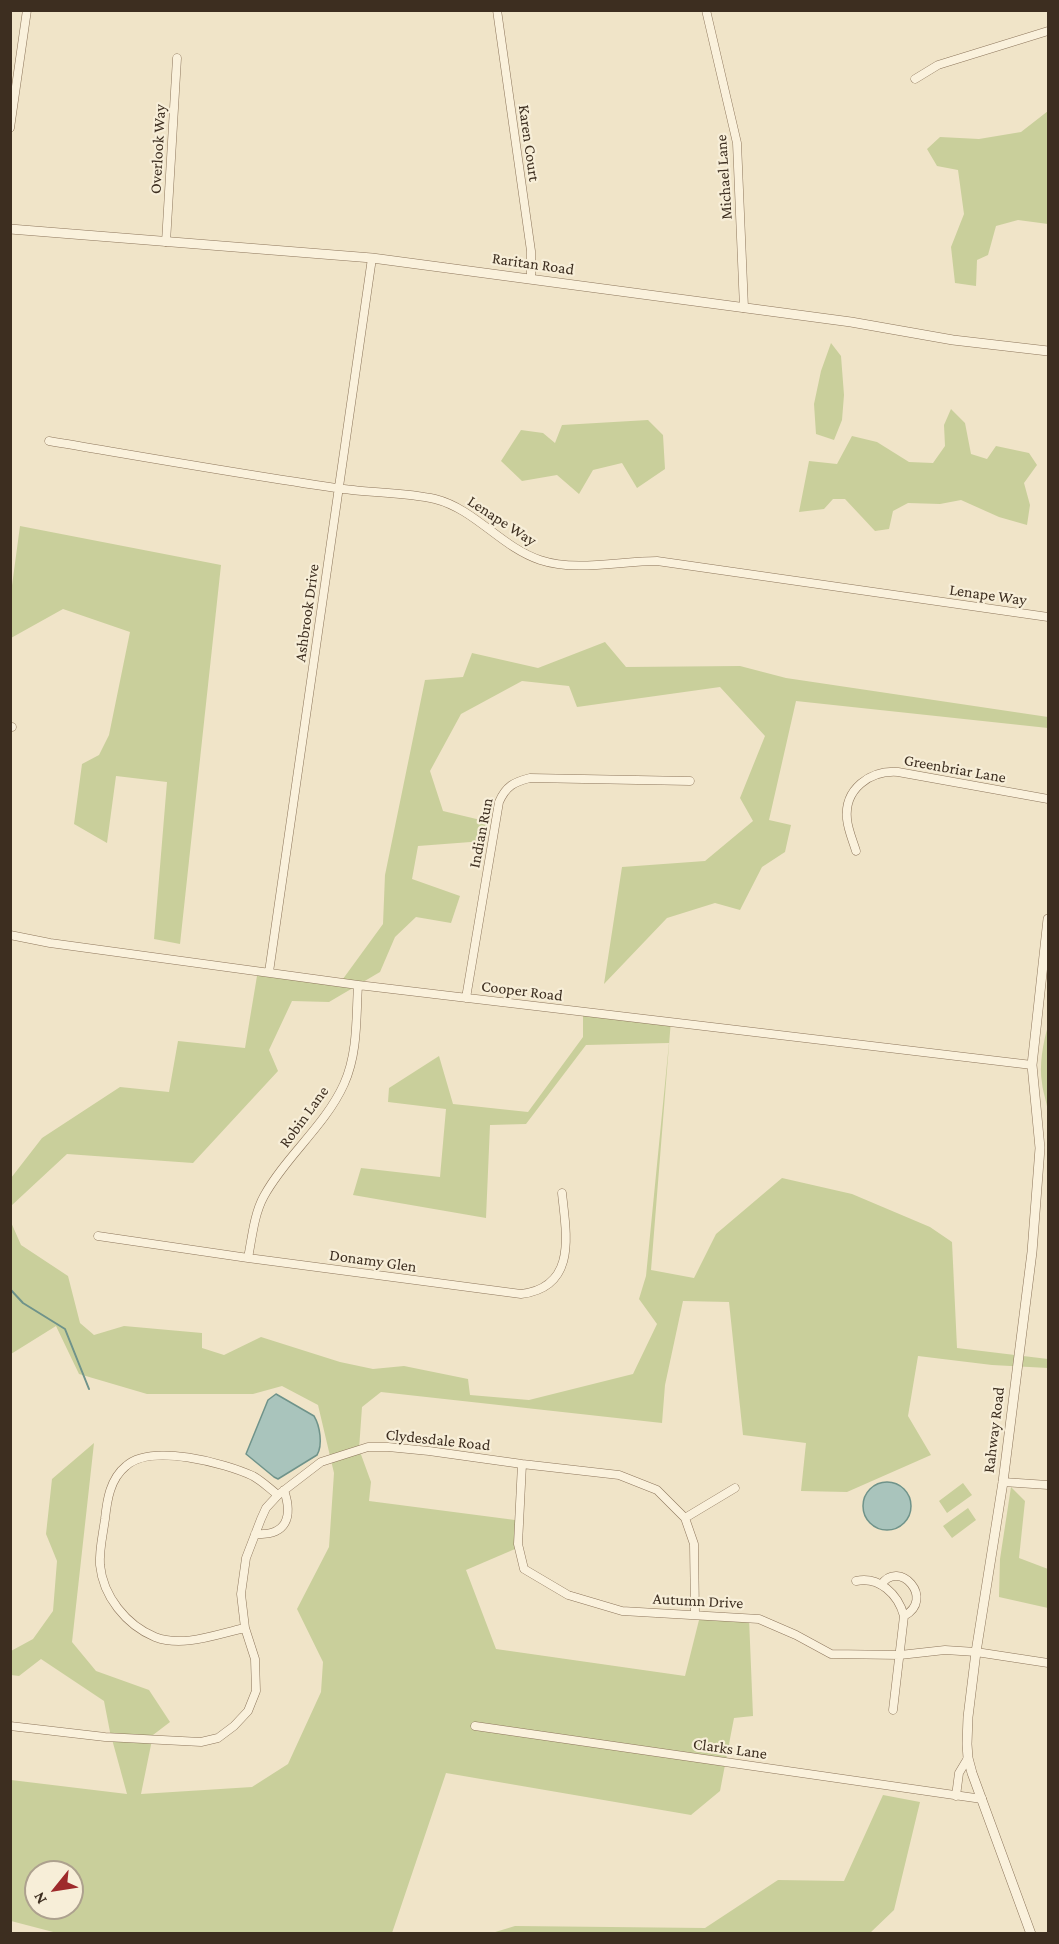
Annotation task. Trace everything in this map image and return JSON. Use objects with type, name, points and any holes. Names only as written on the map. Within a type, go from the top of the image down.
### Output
[{"type":"street","points":[[10,128],[27,10]]},
{"type":"street","name":"Karen Court","points":[[497,10],[531,251],[531,279]]},
{"type":"street","name":"Michael Lane","points":[[706,10],[736,143],[744,309]]},
{"type":"street","points":[[915,79],[938,65],[1048,30]]},
{"type":"street","name":"Overlook Way","points":[[166,242],[177,58]]},
{"type":"street","name":"Raritan Road","points":[[10,229],[372,258],[905,330],[953,340],[1048,351]]},
{"type":"street","name":"Ashbrook Drive","points":[[269,972],[372,258]]},
{"type":"street","name":"Lenape Way","points":[[49,441],[338,489],[434,499],[453,505],[506,543],[541,561],[590,566],[629,561],[657,561],[1048,617]]},
{"type":"street","name":"Greenbriar Lane","points":[[856,851],[847,822],[848,804],[863,781],[880,772],[898,772],[1048,799]]},
{"type":"street","name":"Indian Run","points":[[466,998],[499,802],[505,790],[514,782],[530,778],[690,781]]},
{"type":"street","name":"Rahway Road","points":[[1031,1934],[968,1758],[968,1717],[1003,1482],[1032,1252],[1040,1148],[1032,1065],[1046,963],[1048,919]]},
{"type":"street","name":"Cooper Road","points":[[10,935],[50,943],[358,985],[1032,1065]]},
{"type":"street","name":"Robin Lane","points":[[248,1258],[255,1220],[263,1198],[274,1180],[333,1104],[344,1084],[353,1059],[358,985]]},
{"type":"street","name":"Donamy Glen","points":[[98,1236],[510,1294],[526,1293],[545,1285],[562,1265],[566,1250],[562,1193]]},
{"type":"street","name":"Clydesdale Road","points":[[10,1726],[105,1737],[201,1742],[218,1737],[234,1726],[248,1710],[256,1691],[255,1659],[245,1628],[241,1594],[246,1558],[266,1508],[281,1493],[321,1462],[368,1447],[429,1451],[619,1475],[657,1490],[685,1518],[694,1544],[695,1614]]},
{"type":"street","points":[[245,1628],[182,1642],[156,1638],[135,1626],[120,1612],[110,1597],[99,1563],[108,1499],[114,1480],[124,1467],[144,1457],[180,1456],[224,1464],[255,1477],[281,1493],[288,1501],[289,1513],[285,1524],[278,1531],[267,1535],[255,1534]]},
{"type":"street","name":"Autumn Drive","points":[[522,1464],[518,1544],[524,1569],[568,1594],[621,1611],[759,1619],[831,1654],[900,1655],[945,1650],[976,1652],[1048,1663]]},
{"type":"street","points":[[1003,1482],[1048,1485]]},
{"type":"street","points":[[685,1518],[735,1488]]},
{"type":"street","points":[[881,1585],[889,1576],[895,1575],[908,1580],[916,1592],[916,1605],[915,1609],[904,1616]]},
{"type":"street","points":[[856,1581],[864,1579],[881,1585],[894,1595],[904,1616],[893,1710]]},
{"type":"street","name":"Clarks Lane","points":[[474,1726],[982,1799]]},
{"type":"street","points":[[956,1796],[959,1773],[968,1758]]},
{"type":"green space","points":[[1048,111],[1048,224],[1018,220],[996,226],[988,255],[977,260],[976,286],[955,283],[951,247],[964,214],[958,170],[937,166],[927,149],[940,137],[979,139],[1021,132]]},
{"type":"green space","points":[[831,343],[841,356],[844,395],[842,420],[834,440],[816,434],[814,404],[821,371]]},
{"type":"green space","points":[[951,409],[965,423],[971,454],[987,459],[996,446],[1029,453],[1037,465],[1024,483],[1030,505],[1027,525],[999,517],[961,500],[940,504],[908,503],[893,511],[889,529],[875,531],[845,499],[833,499],[824,509],[799,512],[809,461],[837,464],[852,436],[877,442],[909,462],[933,463],[945,446],[944,425]]},
{"type":"green space","points":[[648,420],[663,435],[665,469],[637,488],[622,463],[593,470],[579,494],[557,475],[522,481],[501,461],[521,430],[543,433],[555,443],[562,425]]},
{"type":"green space","points":[[20,526],[221,565],[180,944],[154,939],[167,782],[116,776],[107,843],[74,824],[82,764],[99,755],[109,735],[130,632],[63,609],[11,638],[11,593]]},
{"type":"green space","points":[[605,642],[626,667],[740,666],[786,678],[1048,717],[1048,728],[796,701],[769,820],[791,825],[785,852],[762,867],[740,910],[715,903],[667,918],[604,984],[622,867],[705,861],[753,821],[740,798],[765,736],[720,687],[577,707],[569,686],[522,681],[461,714],[430,771],[443,811],[489,822],[484,841],[418,846],[412,879],[460,896],[451,923],[416,917],[395,937],[380,972],[329,1002],[292,1001],[269,1050],[278,1071],[193,1163],[67,1154],[11,1206],[11,1178],[42,1138],[120,1087],[169,1092],[178,1041],[245,1048],[258,970],[340,983],[383,924],[385,875],[425,680],[463,677],[472,653],[538,668]]},
{"type":"green space","points":[[583,1010],[671,1020],[651,1270],[694,1278],[716,1234],[782,1178],[852,1194],[930,1227],[952,1242],[957,1348],[1048,1359],[1048,1368],[992,1365],[918,1356],[908,1416],[931,1455],[847,1492],[801,1491],[806,1443],[743,1435],[729,1302],[683,1301],[665,1385],[662,1423],[381,1392],[362,1407],[359,1449],[371,1482],[369,1501],[515,1520],[515,1549],[466,1570],[496,1649],[685,1676],[700,1616],[749,1618],[753,1716],[734,1718],[720,1791],[691,1815],[446,1773],[392,1933],[57,1933],[11,1921],[11,1780],[127,1794],[104,1701],[41,1659],[19,1676],[11,1675],[11,1651],[33,1639],[53,1611],[57,1561],[46,1534],[52,1479],[94,1443],[72,1642],[96,1671],[149,1690],[170,1722],[153,1735],[141,1794],[252,1787],[288,1764],[321,1692],[323,1662],[297,1609],[329,1547],[334,1473],[318,1405],[282,1386],[253,1394],[147,1394],[79,1374],[56,1326],[11,1354],[10,1220],[21,1245],[68,1276],[80,1323],[94,1335],[124,1326],[202,1333],[202,1348],[224,1355],[261,1337],[340,1362],[373,1369],[404,1366],[468,1379],[470,1395],[529,1400],[633,1374],[657,1324],[639,1299],[646,1276],[669,1043],[586,1045],[526,1124],[490,1125],[486,1218],[353,1195],[361,1168],[440,1177],[446,1109],[388,1102],[389,1088],[439,1056],[453,1104],[528,1112],[583,1037]]},
{"type":"green space","points":[[1048,1026],[1048,1116],[1041,1069]]},
{"type":"green space","points":[[963,1483],[972,1495],[947,1513],[939,1501]]},
{"type":"green space","points":[[1011,1487],[1025,1501],[1019,1558],[1048,1569],[1048,1608],[999,1597],[1000,1559]]},
{"type":"green space","points":[[968,1508],[976,1520],[952,1538],[943,1526]]},
{"type":"green space","points":[[883,1795],[920,1802],[894,1910],[870,1933],[492,1933],[515,1926],[705,1928],[778,1880],[844,1881]]},
{"type":"water","points":[[276,1394],[314,1416],[320,1441],[317,1455],[278,1479],[246,1454],[268,1400]]},
{"type":"water","points":[[887,1482],[904,1489],[911,1506],[904,1523],[887,1530],[870,1523],[863,1506],[870,1489]]},
{"type":"waterway","points":[[10,1289],[23,1303],[65,1329],[89,1389]]}]
